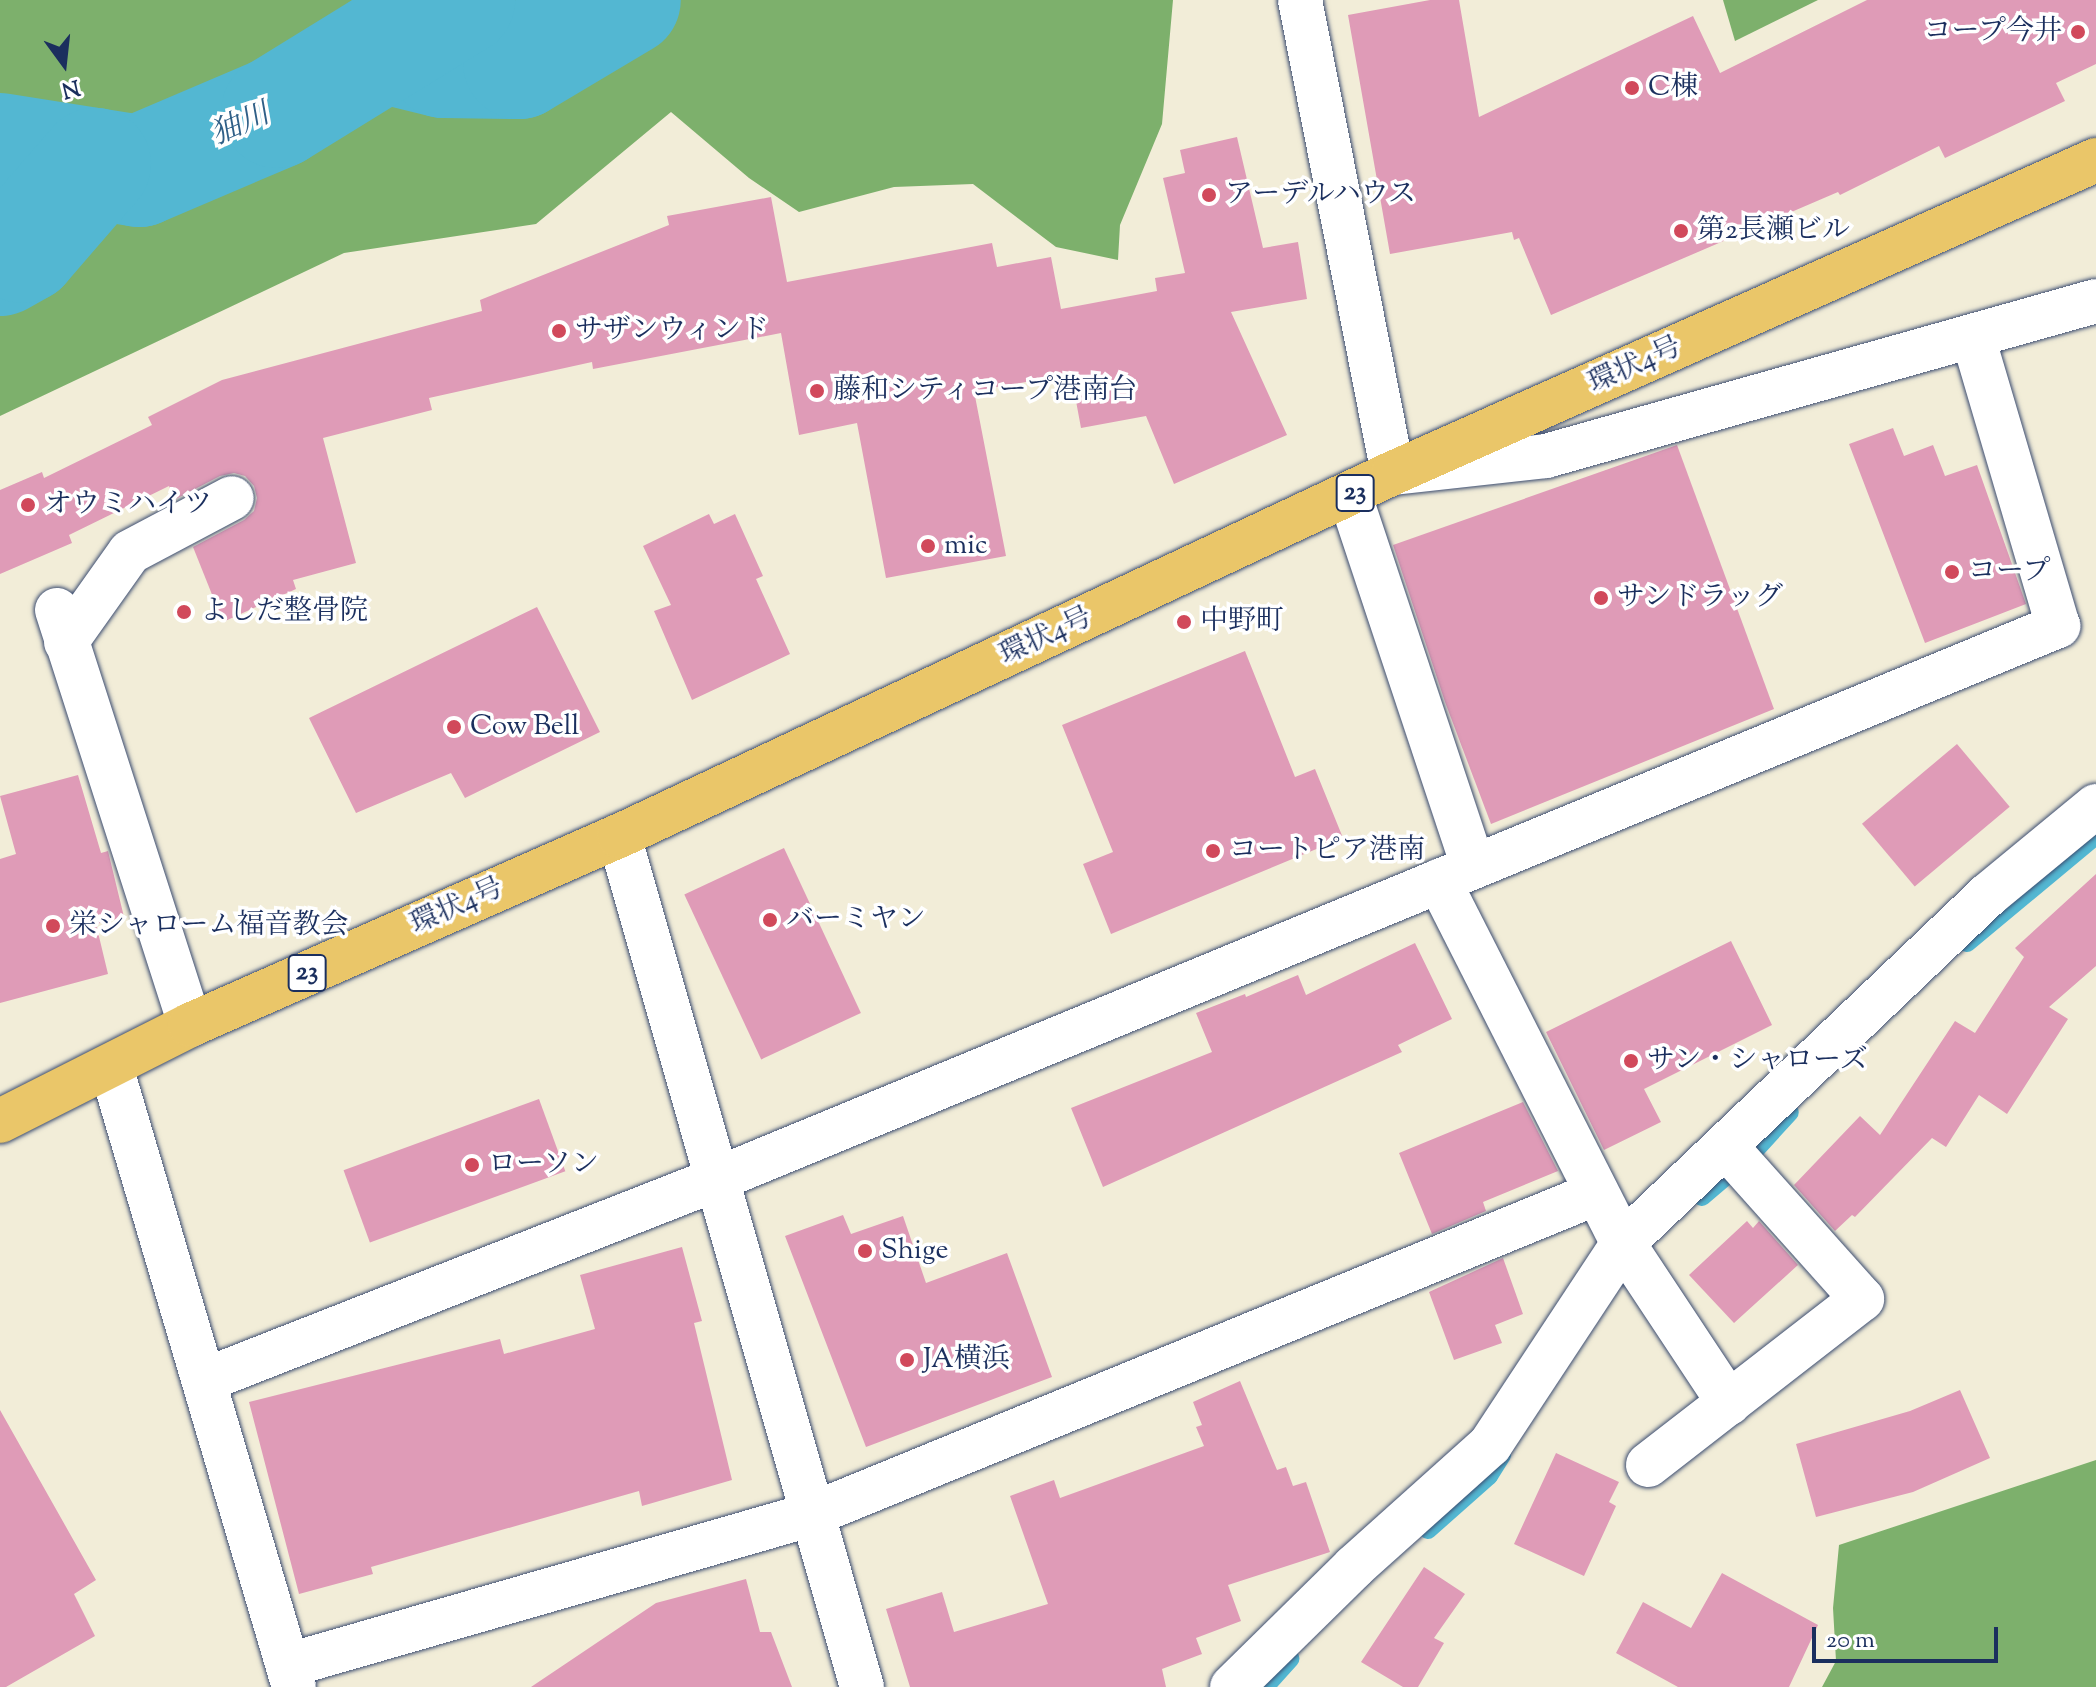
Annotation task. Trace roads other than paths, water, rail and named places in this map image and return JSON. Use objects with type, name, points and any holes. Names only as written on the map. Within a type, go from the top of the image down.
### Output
[{"type":"main road","name":"環状4号","points":[[0,1121],[190,1025],[619,836],[1350,496],[1393,473],[2096,160]]},
{"type":"street","points":[[1300,0],[1393,473],[1546,456],[2096,301]]},
{"type":"street","points":[[205,1380],[717,1179],[2058,626],[1973,338]]},
{"type":"street","points":[[1350,496],[1456,874],[1597,1193],[1626,1248],[1729,1403]]},
{"type":"street","points":[[190,1025],[62,626],[130,552],[232,498]]},
{"type":"street","points":[[1232,1687],[1354,1567],[1490,1445],[1626,1248],[1988,895],[2096,806]]},
{"type":"street","points":[[619,836],[862,1687]]},
{"type":"street","points":[[111,1067],[292,1676],[813,1514],[1597,1193]]},
{"type":"street","points":[[1648,1465],[1862,1299],[1727,1149]]},
{"type":"waterway","name":"㹨川","points":[[0,149],[139,171],[277,112],[459,0]]},
{"type":"waterway","points":[[383,47],[444,62],[519,63],[625,0]]},
{"type":"waterway","points":[[0,260],[23,247],[95,164]]},
{"type":"waterway","points":[[1967,943],[2096,836]]},
{"type":"waterway","points":[[1702,1197],[1750,1156],[1790,1112]]},
{"type":"waterway","points":[[1428,1530],[1489,1476],[1502,1455]]},
{"type":"waterway","points":[[1265,1687],[1290,1659]]},
{"type":"place","name":"コープ今井","points":[[2078,32]]},
{"type":"place","name":"C棟","points":[[1632,88]]},
{"type":"place","name":"アーデルハウス","points":[[1209,195]]},
{"type":"place","name":"第2長瀬ビル","points":[[1681,231]]},
{"type":"place","name":"サザンウィンド","points":[[559,331]]},
{"type":"place","name":"藤和シティコープ港南台","points":[[817,391]]},
{"type":"place","name":"オウミハイツ","points":[[28,505]]},
{"type":"place","name":"mic","points":[[928,546]]},
{"type":"place","name":"コープ","points":[[1952,572]]},
{"type":"place","name":"サンドラッグ","points":[[1601,598]]},
{"type":"place","name":"よしだ整骨院","points":[[184,612]]},
{"type":"place","name":"中野町","points":[[1184,622]]},
{"type":"place","name":"Cow Bell","points":[[454,727]]},
{"type":"place","name":"コートピア港南","points":[[1213,851]]},
{"type":"place","name":"バーミヤン","points":[[770,920]]},
{"type":"place","name":"栄シャローム福音教会","points":[[53,926]]},
{"type":"place","name":"サン・シャローズ","points":[[1631,1061]]},
{"type":"place","name":"ローソン","points":[[472,1165]]},
{"type":"place","name":"Shige","points":[[865,1251]]},
{"type":"place","name":"JA横浜","points":[[907,1360]]}]
